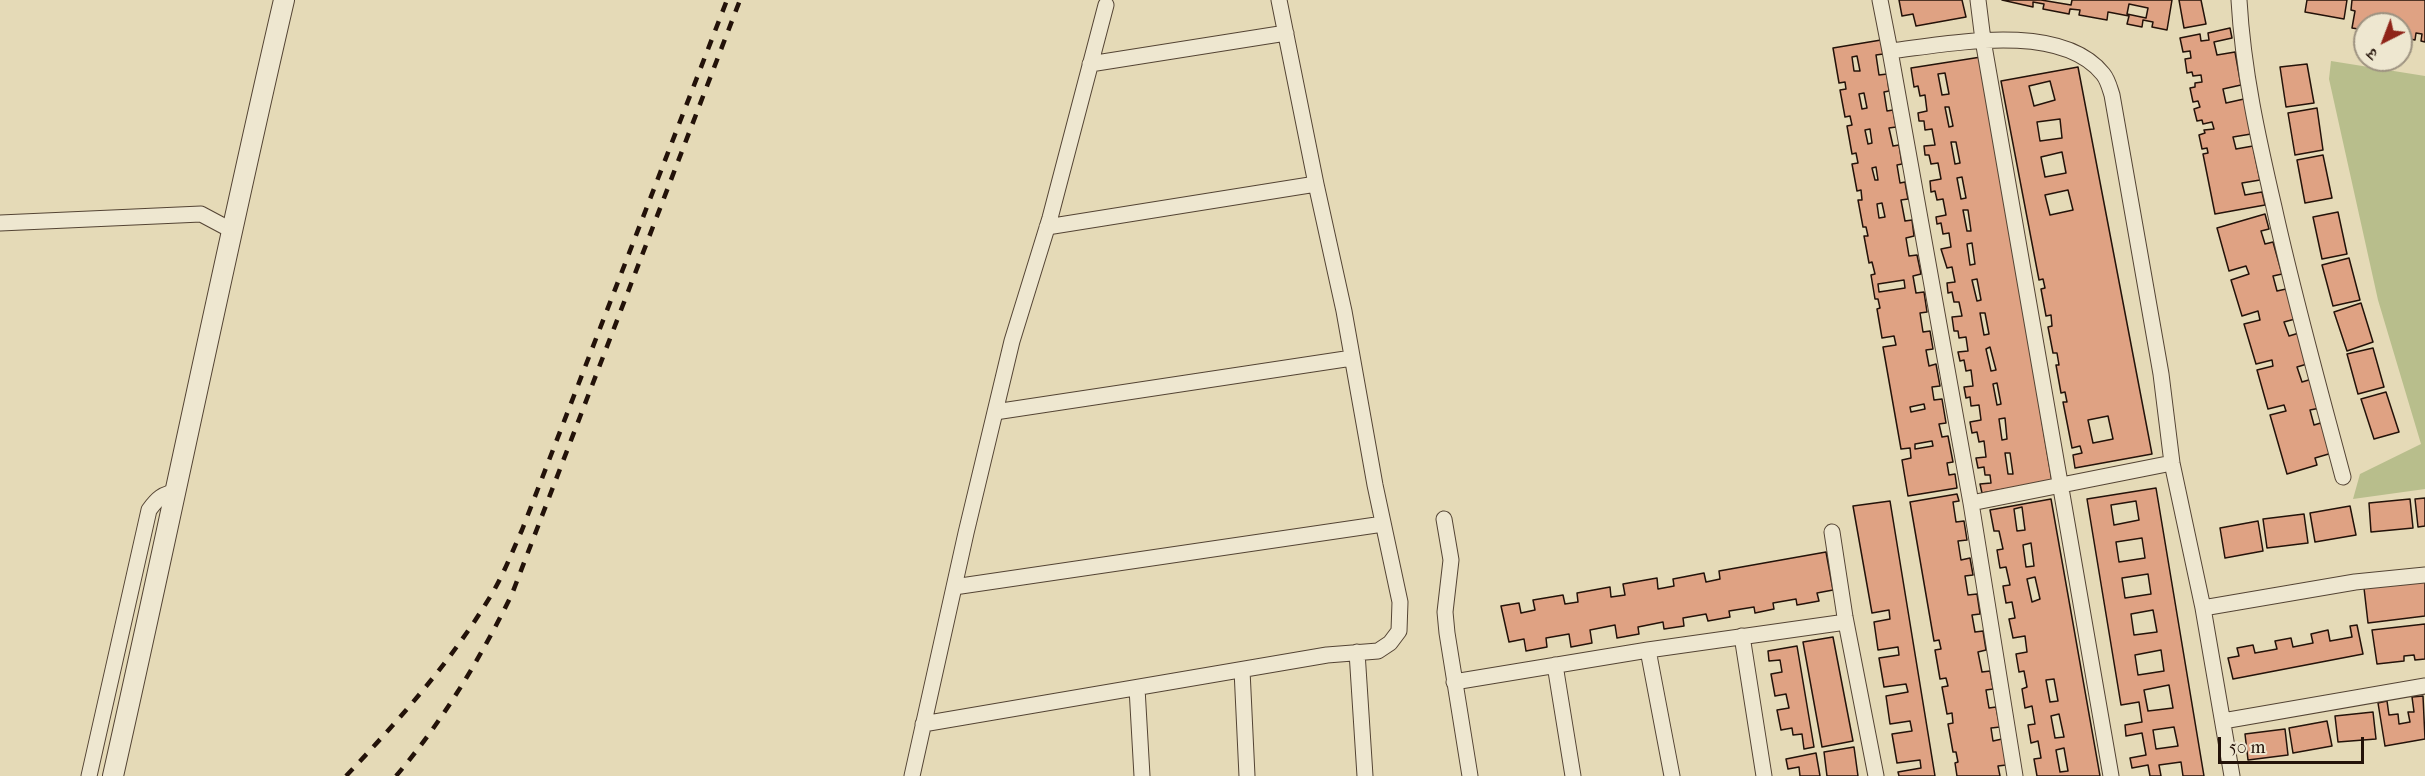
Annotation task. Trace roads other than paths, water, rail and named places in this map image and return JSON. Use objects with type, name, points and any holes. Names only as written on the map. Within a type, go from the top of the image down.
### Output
[{"type":"street","points":[[113,776],[177,492],[231,230],[284,0]]},
{"type":"street","points":[[923,724],[1328,655],[1378,651],[1390,643],[1399,631],[1400,602],[1331,248],[1279,0]]},
{"type":"street","points":[[1880,0],[1971,503],[2015,776]]},
{"type":"street","points":[[1978,0],[1983,40],[2111,776]]},
{"type":"street","points":[[2239,0],[2242,46],[2251,107],[2293,291],[2343,477]]},
{"type":"street","points":[[912,776],[1020,310],[1047,227],[1106,4]]},
{"type":"street","points":[[1090,64],[1286,33]]},
{"type":"street","points":[[1890,51],[1983,40],[2050,43],[2070,50],[2089,61],[2105,76],[2112,96],[2119,131],[2161,374],[2172,463],[2204,608],[2232,776]]},
{"type":"street","points":[[1047,227],[1316,184]]},
{"type":"street","points":[[0,223],[201,214],[231,230]]},
{"type":"street","points":[[995,412],[1352,358]]},
{"type":"street","points":[[1971,503],[2172,463]]},
{"type":"street","points":[[89,776],[149,510],[156,500],[166,493],[177,492]]},
{"type":"street","points":[[1444,519],[1451,560],[1445,612],[1470,776]]},
{"type":"street","points":[[954,587],[1383,524]]},
{"type":"street","points":[[1832,532],[1846,622],[1876,776]]},
{"type":"street","points":[[2204,608],[2355,582],[2425,575]]},
{"type":"street","points":[[1454,682],[1648,650],[1846,622]]},
{"type":"street","points":[[1742,636],[1764,776]]},
{"type":"street","points":[[1648,650],[1672,776]]},
{"type":"street","points":[[1357,652],[1365,776]]},
{"type":"street","points":[[1555,665],[1573,776]]},
{"type":"street","points":[[1242,670],[1247,776]]},
{"type":"street","points":[[2223,721],[2425,687]]},
{"type":"street","points":[[1137,688],[1142,776]]},
{"type":"railway","points":[[346,776],[441,668],[495,589],[522,530],[727,0]]},
{"type":"railway","points":[[396,776],[460,689],[512,594],[740,0]]}]
